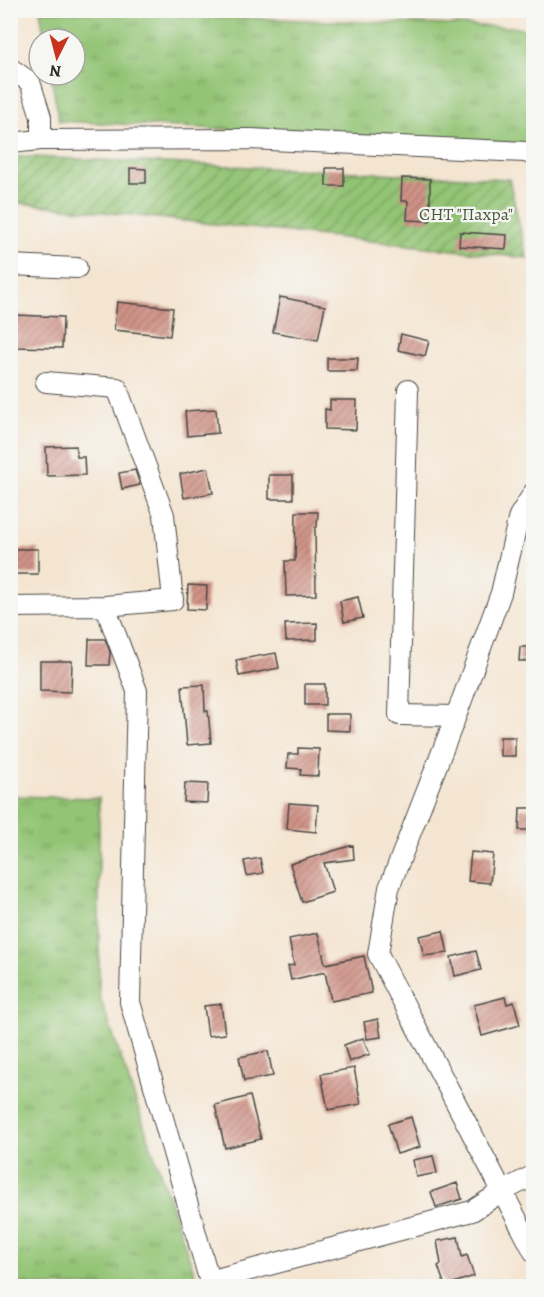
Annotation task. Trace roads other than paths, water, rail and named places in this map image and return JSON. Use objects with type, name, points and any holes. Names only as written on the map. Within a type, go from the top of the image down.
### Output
[{"type":"street","points":[[10,68],[30,82],[41,117],[41,140]]},
{"type":"street","points":[[10,143],[41,140],[250,139],[525,152],[534,155]]},
{"type":"street","points":[[10,265],[77,268]]},
{"type":"street","points":[[10,607],[105,606],[173,600],[164,515],[117,388],[46,382]]},
{"type":"street","points":[[408,390],[399,715],[456,716]]},
{"type":"street","points":[[534,492],[519,516],[501,593],[389,888],[378,954],[534,1252]]},
{"type":"street","points":[[105,606],[137,691],[130,1002],[210,1284],[472,1211],[501,1192],[534,1176]]},
{"type":"park label","name":"СНТ \"Пахра\"","points":[[466,214]]}]
